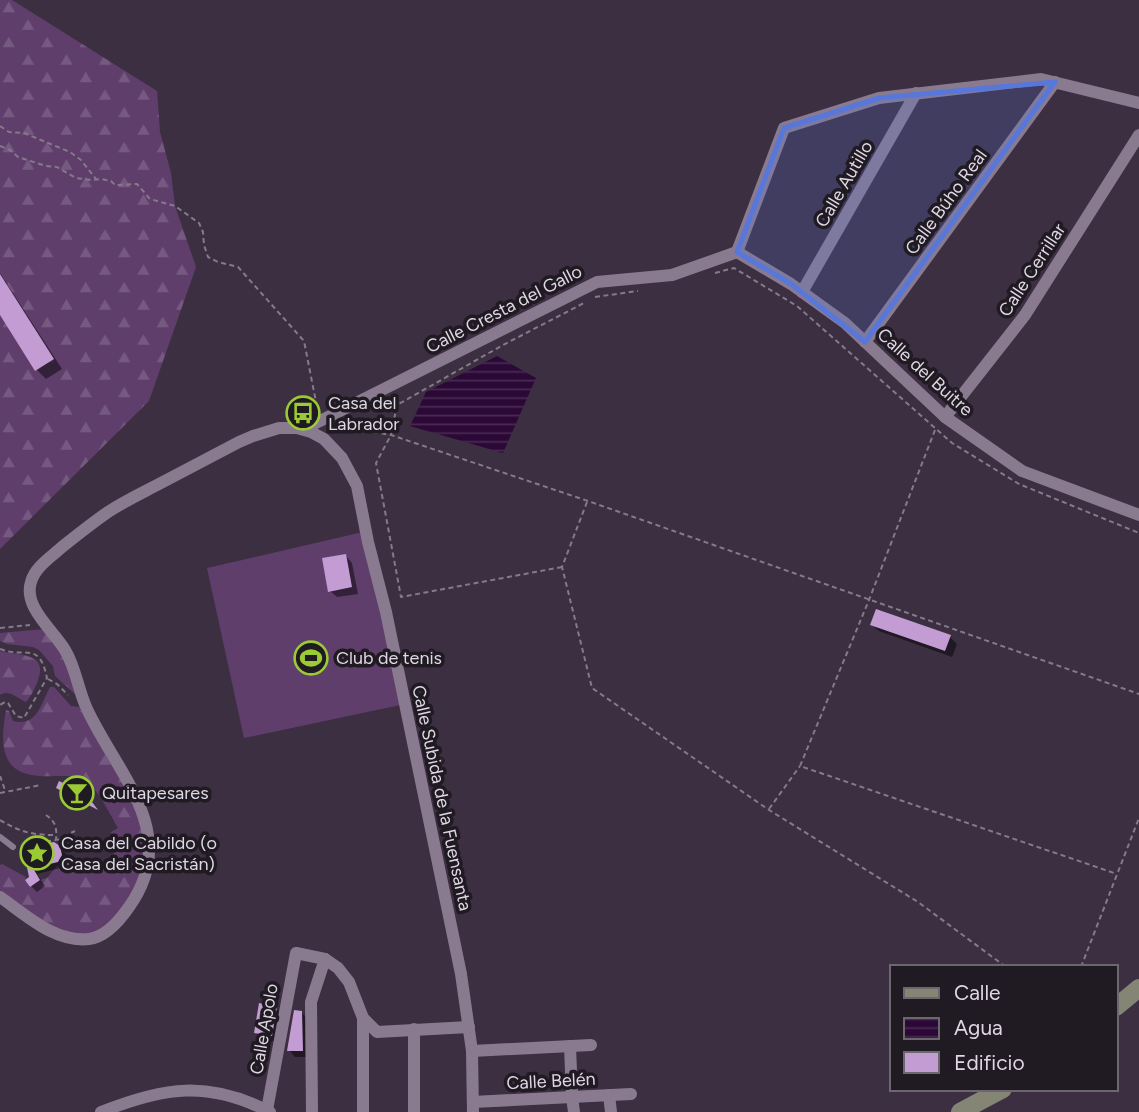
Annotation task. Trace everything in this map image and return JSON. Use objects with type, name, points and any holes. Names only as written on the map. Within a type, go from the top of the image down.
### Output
[{"type":"main road","points":[[1118,1005],[1139,988]]},
{"type":"main road","points":[[960,1112],[999,1091]]},
{"type":"street","points":[[737,253],[784,128],[879,97],[1041,79],[1139,103]]},
{"type":"street","name":"Calle Búho Real","points":[[865,342],[1055,82]]},
{"type":"street","name":"Calle Autillo","points":[[802,292],[916,93]]},
{"type":"street","name":"Calle Cerrillar","points":[[945,417],[1025,315],[1139,135]]},
{"type":"street","name":"Calle del Buitre","points":[[737,253],[802,292],[845,323],[945,417],[1022,471],[1139,515]]},
{"type":"street","name":"Calle Cresta del Gallo","points":[[304,429],[597,282],[672,275],[737,253]]},
{"type":"street","points":[[0,897],[54,933],[74,939],[91,939],[106,932],[132,903],[144,880],[150,852],[144,816],[129,783],[93,721],[68,654],[30,599],[33,576],[48,559],[90,524],[125,502],[246,439],[279,428],[304,429]]},
{"type":"street","name":"Calle Subida de la Fuensanta","points":[[304,429],[324,439],[348,468],[357,486],[386,612],[466,1000],[473,1107]]},
{"type":"street","name":"Calle Apolo","points":[[269,1111],[296,953],[325,959]]},
{"type":"street","points":[[312,1112],[311,1002],[325,959],[338,968],[349,982],[363,1018],[363,1112]]},
{"type":"street","points":[[363,1018],[377,1031],[468,1027]]},
{"type":"street","points":[[414,1030],[414,1112]]},
{"type":"street","points":[[471,1051],[590,1045]]},
{"type":"street","points":[[570,1046],[574,1112]]},
{"type":"street","points":[[101,1112],[154,1095],[191,1090],[222,1093],[269,1111]]},
{"type":"street","name":"Calle Belén","points":[[473,1107],[632,1094]]},
{"type":"street","points":[[609,1095],[611,1112]]},
{"type":"lane","points":[[0,837],[13,847]]},
{"type":"path","points":[[0,126],[9,132],[24,133],[70,152],[81,160],[97,180]]},
{"type":"path","points":[[0,146],[18,157],[57,167],[83,180],[111,181],[115,185],[138,184],[150,199],[175,206],[199,223],[208,257],[238,267],[304,341],[316,406],[323,421]]},
{"type":"path","points":[[708,275],[734,268],[797,306],[952,443],[1019,484],[1139,533]]},
{"type":"path","points":[[596,297],[645,290]]},
{"type":"path","points":[[562,567],[401,597],[376,463],[391,435],[397,405],[584,303]]},
{"type":"path","points":[[324,439],[341,426],[391,435],[1139,694]]},
{"type":"path","points":[[769,810],[800,766],[936,429]]},
{"type":"path","points":[[587,502],[562,567],[592,688],[769,810],[918,902],[1003,965]]},
{"type":"path","points":[[0,628],[44,621]]},
{"type":"path","points":[[0,649],[7,652],[28,652],[39,657],[47,678],[24,718],[16,716],[8,703],[0,705]]},
{"type":"path","points":[[47,678],[57,684],[72,700],[83,699]]},
{"type":"path","points":[[800,766],[1117,874]]},
{"type":"path","points":[[0,776],[5,791]]},
{"type":"path","points":[[0,793],[41,785]]},
{"type":"path","points":[[46,815],[53,820],[57,828],[56,840]]},
{"type":"path","points":[[1082,965],[1139,818]]},
{"type":"path","points":[[0,820],[18,831],[35,835],[56,835]]},
{"type":"path","points":[[13,847],[65,838],[75,831]]},
{"type":"highlighted area","points":[[1055,82],[865,342],[791,284],[737,252],[784,128],[879,98]]},
{"type":"green space","points":[[0,0],[12,0],[157,91],[160,132],[171,173],[175,206],[196,267],[149,401],[0,549]]},
{"type":"green space","name":"Club de tenis","points":[[367,531],[405,704],[244,738],[207,568]]},
{"type":"green space","points":[[45,629],[64,653],[76,695],[55,676],[53,666],[39,650],[0,641],[0,633]]},
{"type":"green space","points":[[0,651],[31,657],[40,666],[37,683],[26,702],[10,694],[0,695]]},
{"type":"green space","points":[[50,687],[54,687],[71,706],[79,707],[139,810],[145,862],[138,885],[116,917],[104,929],[93,934],[77,935],[54,928],[0,891],[2,864],[26,877],[30,887],[47,878],[57,866],[80,859],[81,862],[92,859],[104,866],[113,855],[111,832],[118,828],[103,801],[88,783],[74,777],[27,774],[17,770],[6,755],[3,734],[6,710],[13,721],[28,721],[41,707]]},
{"type":"water","points":[[497,356],[536,378],[503,453],[410,426],[426,392]]},
{"type":"building","points":[[0,274],[54,359],[35,371],[0,315]]},
{"type":"building","points":[[346,554],[352,587],[328,592],[322,558]]},
{"type":"building","points":[[876,609],[951,635],[945,651],[870,625]]},
{"type":"building","points":[[59,781],[86,794],[98,810],[56,788]]},
{"type":"building","points":[[54,842],[60,846],[62,855],[58,862],[33,868],[40,880],[30,887],[25,880],[29,877],[23,848]]},
{"type":"building","points":[[259,1003],[277,1007],[272,1036],[254,1033]]},
{"type":"building","points":[[294,1010],[302,1011],[303,1051],[287,1051]]},
{"type":"place","name":"Casa del Labrador","points":[[303,413]]},
{"type":"place","name":"Club de tenis","points":[[311,658]]},
{"type":"place","name":"Quitapesares","points":[[77,793]]},
{"type":"place","name":"Casa del Cabildo (o Casa del Sacristán)","points":[[37,853]]}]
